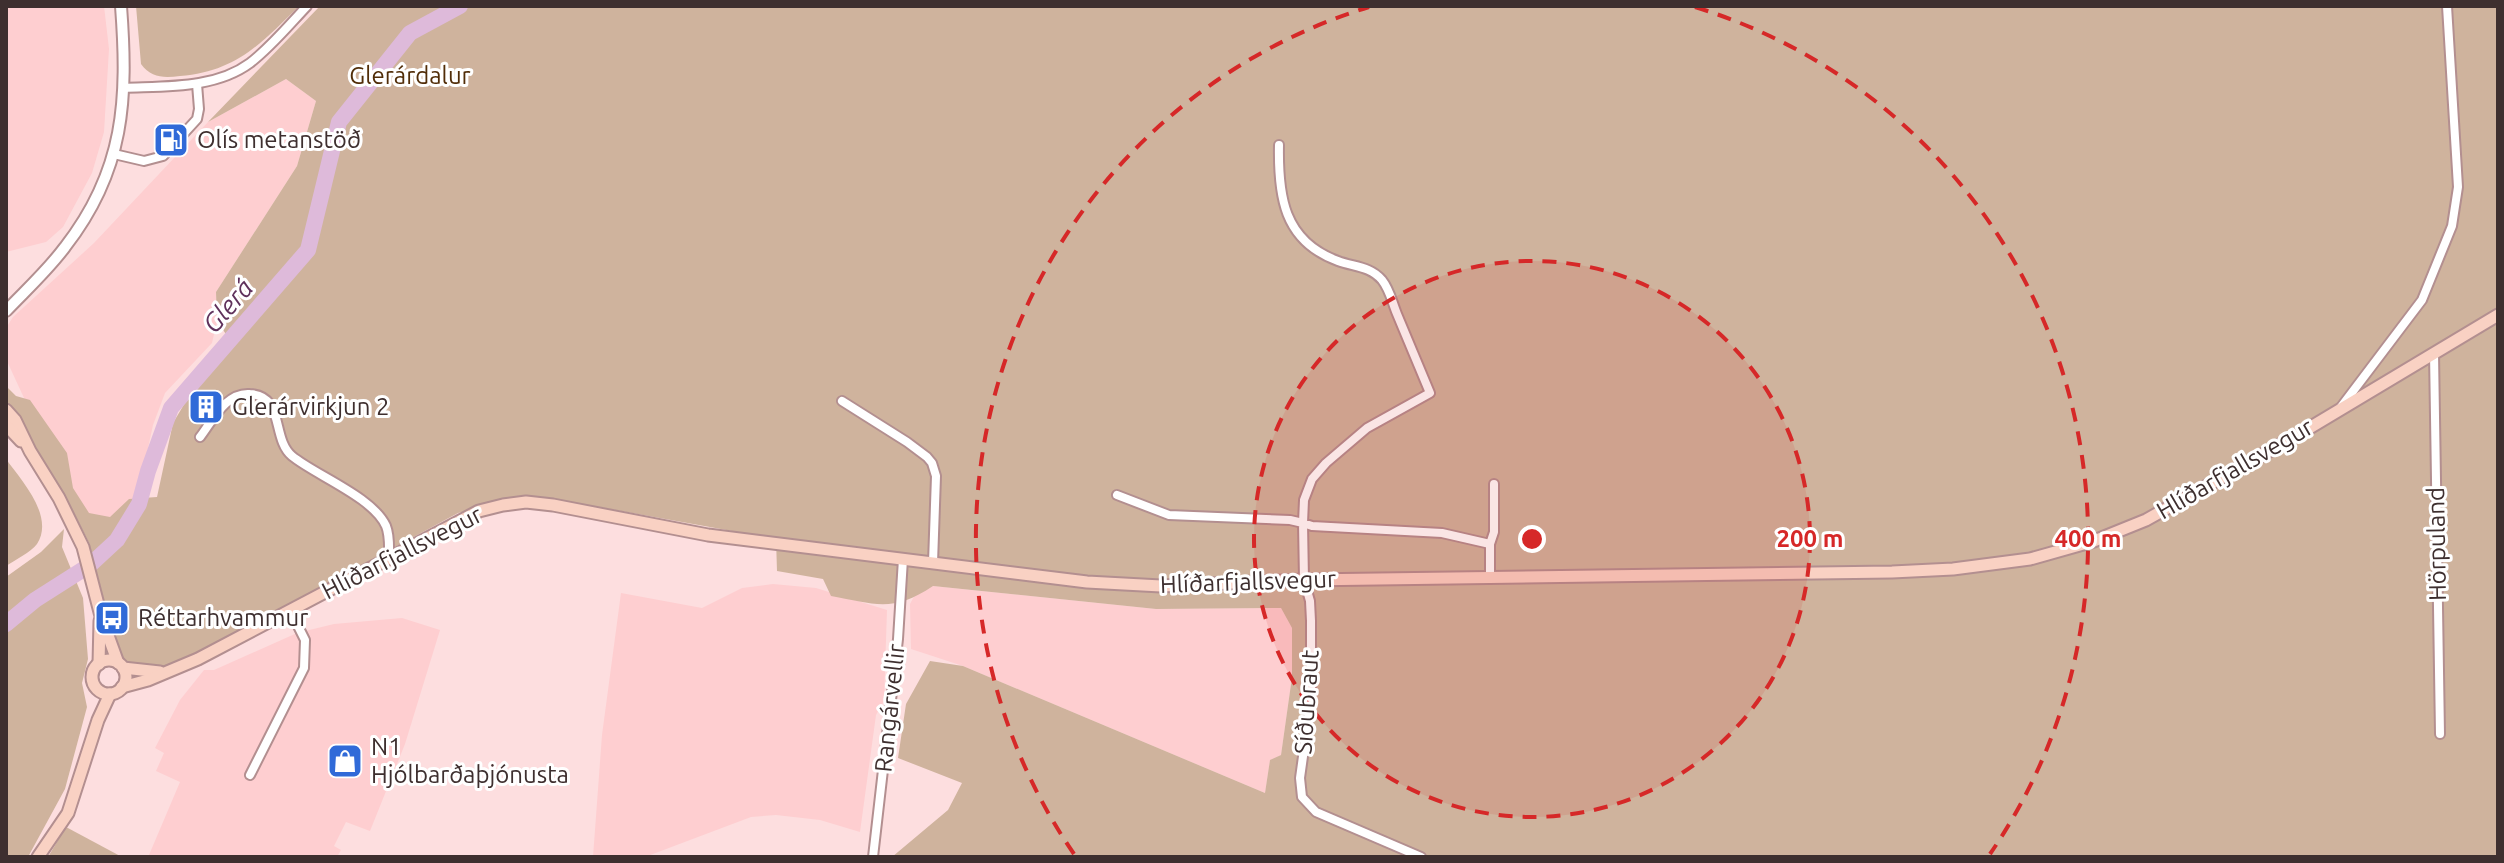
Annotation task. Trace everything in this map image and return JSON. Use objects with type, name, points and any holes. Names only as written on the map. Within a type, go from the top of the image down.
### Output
[{"type":"main road","name":"Hlíðarfjallsvegur","points":[[122,687],[198,659],[479,511],[526,502],[563,506],[708,535],[1087,582],[1126,584],[1892,572],[2030,559],[2094,541],[2146,520],[2498,315]]},
{"type":"main road","points":[[6,410],[15,420],[59,498],[83,547],[101,616],[126,678],[122,687],[104,692]]},
{"type":"main road","points":[[6,425],[30,451]]},
{"type":"main road","points":[[101,616],[99,664],[92,677],[104,692]]},
{"type":"main road","points":[[99,664],[108,660],[121,665]]},
{"type":"main road","name":"Hlíðarfjallsvegur","points":[[121,665],[164,672]]},
{"type":"main road","points":[[38,857],[68,813],[104,692]]},
{"type":"street","points":[[6,311],[64,249],[82,223],[114,154],[122,122],[124,88],[121,6]]},
{"type":"street","points":[[124,88],[197,84],[227,75],[263,52],[307,6]]},
{"type":"street","name":"Hlíðarfjallsvegur","points":[[2341,408],[2422,300],[2452,226],[2458,187],[2447,6]]},
{"type":"street","points":[[114,154],[144,161],[163,156],[197,119],[197,84]]},
{"type":"street","name":"Síðubraut","points":[[1279,145],[1280,190],[1289,219],[1301,236],[1316,249],[1332,259],[1367,269],[1383,282],[1430,393],[1367,428],[1326,463],[1312,479],[1304,500],[1304,580],[1310,601],[1311,699],[1299,784],[1306,803],[1322,815],[1421,857]]},
{"type":"street","name":"Hörpuland","points":[[2434,353],[2440,734]]},
{"type":"street","points":[[200,437],[231,399],[248,394],[265,400],[276,415],[282,444],[292,456],[342,486],[380,517],[388,532],[389,557]]},
{"type":"street","points":[[842,401],[907,442],[932,463],[936,476],[933,563]]},
{"type":"street","points":[[1490,578],[1494,484]]},
{"type":"street","points":[[1117,495],[1169,515],[1290,520],[1312,526],[1442,533],[1490,544]]},
{"type":"street","name":"Rangárvellir","points":[[873,857],[898,639],[903,559]]},
{"type":"street","points":[[250,775],[304,668],[305,640],[290,610]]},
{"type":"shaded area","points":[[6,6],[104,6],[109,49],[104,132],[92,173],[63,227],[46,242],[6,252]]},
{"type":"shaded area","points":[[286,79],[316,101],[297,166],[216,292],[217,321],[212,343],[165,393],[153,425],[142,476],[126,518],[109,534],[73,504],[6,359],[6,328],[13,317],[94,243],[208,122]]},
{"type":"shaded area","points":[[773,584],[816,588],[887,610],[884,701],[876,715],[860,832],[820,820],[776,815],[751,817],[645,857],[593,857],[602,735],[621,593],[702,608],[742,588]]},
{"type":"shaded area","points":[[933,586],[1156,609],[1281,608],[1292,628],[1292,677],[1281,755],[1270,761],[1265,793],[963,666],[911,649],[910,604],[918,589]]},
{"type":"shaded area","points":[[402,618],[440,630],[405,744],[370,831],[346,822],[334,846],[341,850],[337,857],[149,855],[180,782],[156,771],[164,753],[155,748],[180,700],[204,670],[214,670],[297,633],[334,624]]},
{"type":"green space","points":[[136,6],[299,6],[259,44],[232,62],[216,69],[169,77],[158,76],[141,64]]},
{"type":"green space","name":"Glerárdalur","points":[[320,6],[2498,6],[2498,857],[892,857],[948,810],[962,783],[898,758],[906,704],[930,661],[963,666],[1265,793],[1270,760],[1281,755],[1292,677],[1292,628],[1281,608],[1156,609],[933,586],[906,600],[872,603],[831,596],[823,579],[777,571],[776,539],[560,500],[522,497],[458,513],[184,661],[154,667],[123,662],[89,543],[70,505],[6,405],[6,386],[16,396],[30,400],[67,453],[73,488],[89,513],[110,517],[129,499],[157,497],[173,423],[195,386],[232,343],[217,321],[216,292],[297,166],[316,101],[286,79],[208,122]]},
{"type":"green space","points":[[6,459],[34,499],[42,522],[37,544],[6,566]]},
{"type":"green space","points":[[64,529],[62,547],[83,598],[88,659],[82,683],[87,707],[65,789],[28,857],[6,857],[6,577],[41,552]]},
{"type":"green space","points":[[66,827],[122,857],[48,857]]},
{"type":"waterway","name":"Glerá","points":[[6,624],[35,600],[90,565],[117,540],[139,504],[171,408],[308,250],[339,122],[410,33],[460,6]]},
{"type":"place","name":"Olís metanstöð","points":[[171,140]]},
{"type":"place","name":"Glerárvirkjun 2","points":[[206,407]]},
{"type":"place","name":"Réttarhvammur","points":[[112,618]]},
{"type":"place","name":"N1 Hjólbarðaþjónusta","points":[[345,761]]}]
